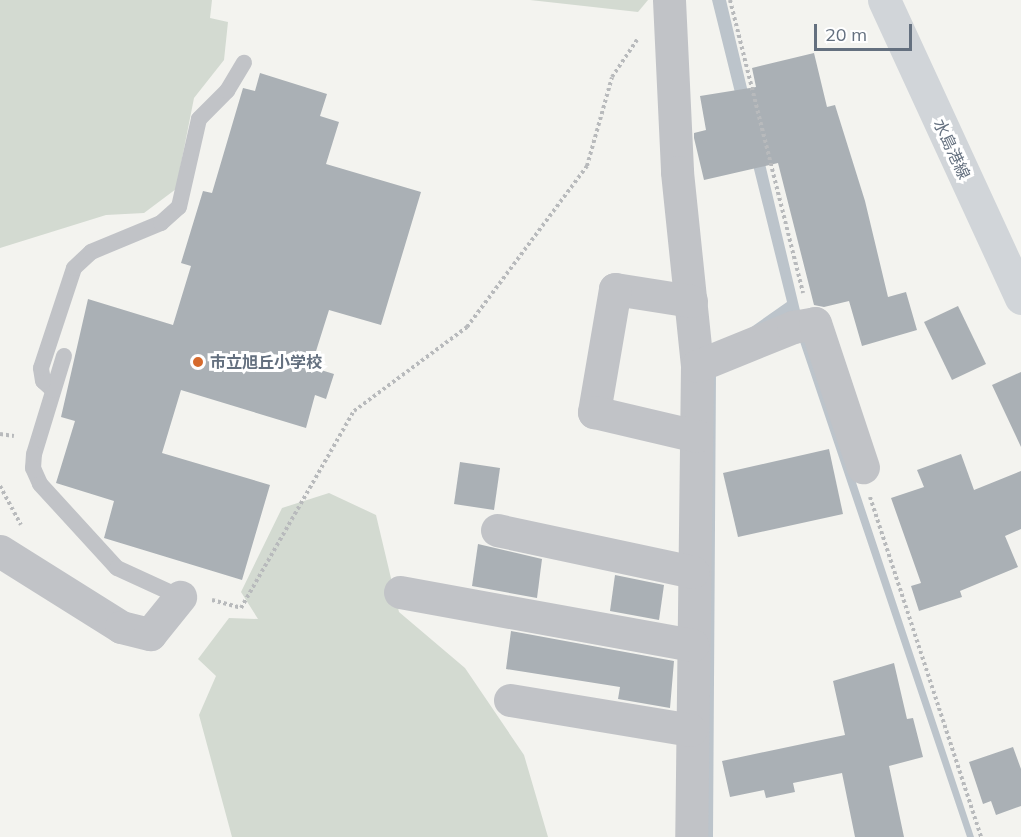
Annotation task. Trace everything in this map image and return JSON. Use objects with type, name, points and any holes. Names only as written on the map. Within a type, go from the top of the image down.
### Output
[{"type":"main road","name":"水島港線","points":[[884,0],[1021,298]]},
{"type":"street","points":[[669,0],[677,172],[691,302],[714,361],[696,436],[691,837]]},
{"type":"street","points":[[691,302],[615,289],[594,412],[696,436]]},
{"type":"street","points":[[714,361],[803,324],[815,323],[863,467]]},
{"type":"street","points":[[498,530],[693,572]]},
{"type":"street","points":[[0,551],[121,627],[150,634],[180,597]]},
{"type":"street","points":[[400,592],[692,645]]},
{"type":"street","points":[[510,700],[691,730]]},
{"type":"lane","points":[[52,390],[43,381],[41,368],[74,268],[91,252],[161,223],[179,207],[199,119],[227,91],[244,63]]},
{"type":"lane","points":[[64,356],[34,454],[33,468],[40,484],[117,568],[180,597]]},
{"type":"path","points":[[730,0],[803,324]]},
{"type":"path","points":[[180,597],[216,600],[241,608],[354,411],[467,327],[587,166],[612,77],[644,29]]},
{"type":"path","points":[[863,467],[981,837]]},
{"type":"shaded area","points":[[0,0],[212,0],[210,18],[228,22],[224,60],[194,98],[176,189],[144,213],[106,215],[0,248]]},
{"type":"shaded area","points":[[530,0],[648,0],[638,12]]},
{"type":"shaded area","points":[[712,0],[726,0],[803,323],[974,837],[967,837],[791,315],[716,372],[713,837],[702,837],[706,374],[720,349],[787,302]]},
{"type":"shaded area","points":[[329,493],[376,515],[399,612],[465,668],[524,755],[548,837],[232,837],[199,715],[216,676],[198,659],[229,618],[258,619],[241,592],[282,508]]},
{"type":"building","points":[[814,53],[827,107],[835,105],[865,201],[888,297],[906,292],[917,330],[862,346],[849,301],[824,307],[814,305],[778,163],[704,180],[694,138],[694,133],[706,130],[700,96],[756,87],[752,68]]},
{"type":"building","points":[[260,73],[327,94],[320,116],[339,122],[326,164],[421,192],[381,325],[329,310],[311,367],[334,374],[326,399],[315,395],[306,428],[181,390],[162,453],[270,485],[242,580],[104,538],[114,501],[56,483],[75,421],[61,417],[88,299],[173,325],[191,266],[181,263],[203,191],[212,193],[243,88],[255,91]]},
{"type":"building","points":[[958,306],[986,364],[952,380],[924,322]]},
{"type":"building","points":[[1021,372],[1021,447],[992,385]]},
{"type":"building","points":[[829,449],[843,514],[738,537],[723,473]]},
{"type":"building","points":[[961,454],[974,490],[1021,471],[1021,529],[1005,536],[1018,567],[960,591],[962,597],[919,611],[911,586],[921,583],[891,498],[924,487],[917,470]]},
{"type":"building","points":[[460,462],[500,468],[494,510],[454,504]]},
{"type":"building","points":[[478,544],[542,559],[537,598],[472,586]]},
{"type":"building","points":[[615,575],[664,585],[659,620],[610,611]]},
{"type":"building","points":[[511,631],[674,661],[670,708],[618,699],[620,687],[506,669]]},
{"type":"building","points":[[894,663],[907,719],[913,718],[923,757],[889,766],[904,837],[855,837],[842,773],[793,783],[795,792],[766,798],[764,790],[730,797],[722,761],[845,735],[833,681]]},
{"type":"building","points":[[1013,747],[1021,769],[1021,806],[996,815],[991,801],[983,804],[969,762]]},
{"type":"place","name":"市立旭丘小学校","points":[[198,362]]}]
